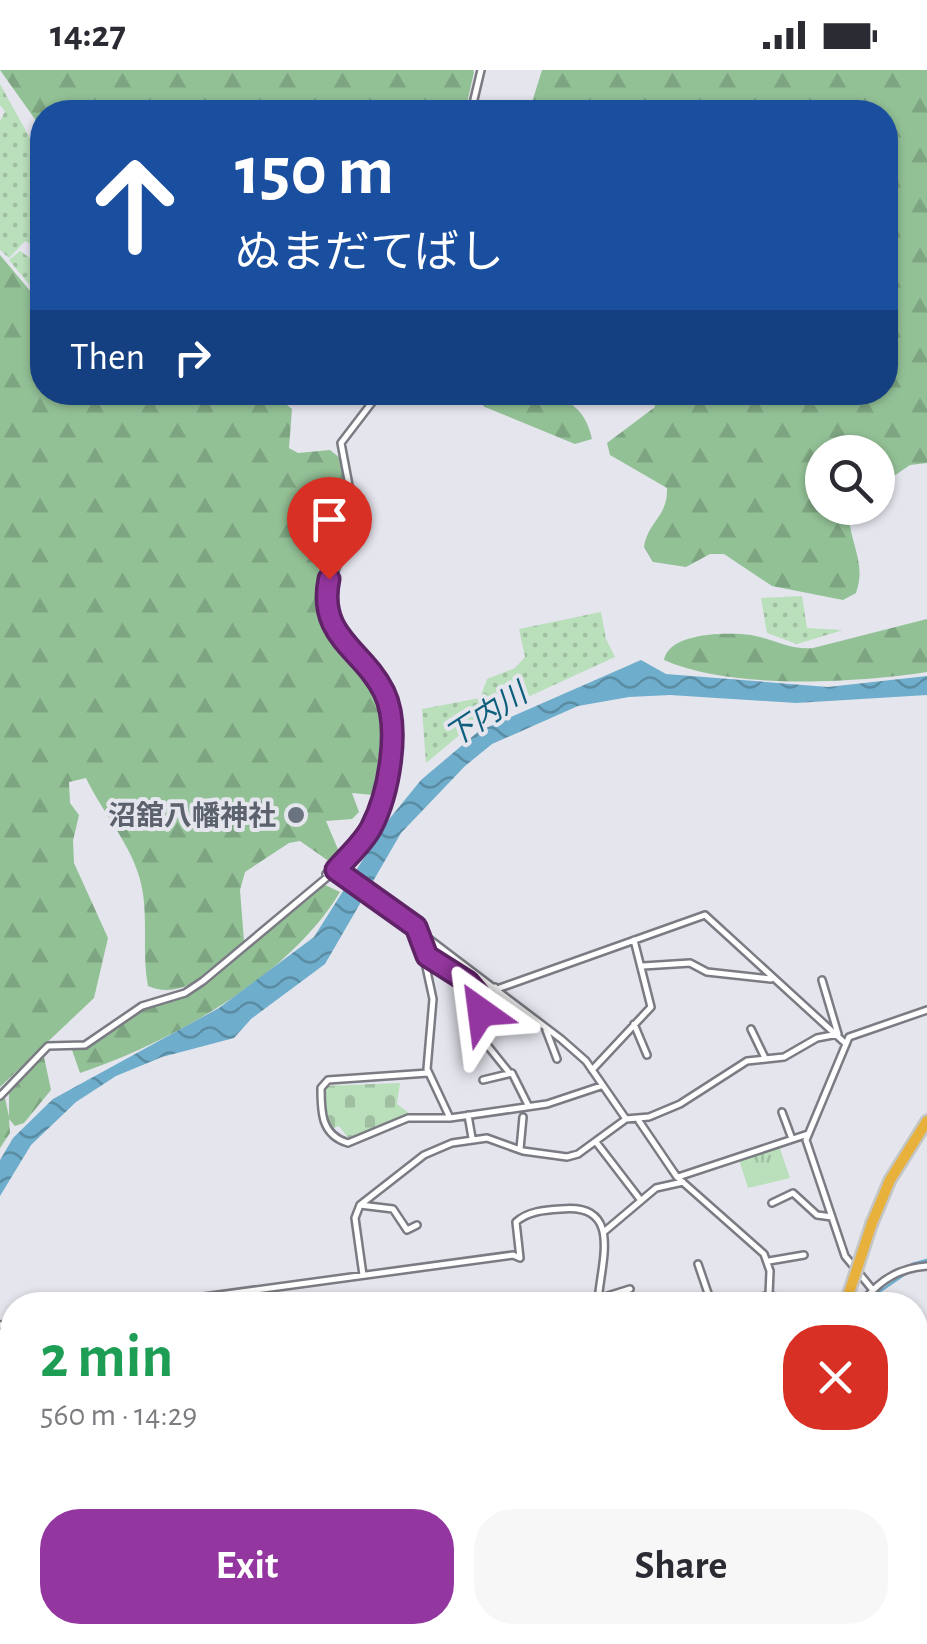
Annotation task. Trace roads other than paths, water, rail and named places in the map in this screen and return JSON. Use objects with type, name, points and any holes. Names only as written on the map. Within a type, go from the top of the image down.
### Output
[{"type":"highway","points":[[849,1292],[890,1180],[927,1120]]},
{"type":"street","points":[[474,100],[481,70]]},
{"type":"street","points":[[0,1096],[48,1046],[84,1045],[142,1006],[185,993],[204,982],[339,872],[367,834],[376,816],[393,732],[388,705],[376,679],[347,648],[325,598],[355,518],[341,442],[370,405]]},
{"type":"street","points":[[326,874],[367,834]]},
{"type":"street","points":[[339,872],[496,988],[592,1070],[626,1118],[648,1128],[680,1180],[769,1260],[769,1292]]},
{"type":"street","points":[[478,994],[705,915],[845,1044]]},
{"type":"street","points":[[416,927],[427,956],[433,1000],[428,1073],[450,1118]]},
{"type":"street","points":[[592,1070],[652,1007],[634,940]]},
{"type":"street","points":[[427,956],[456,970],[478,994],[481,1012],[491,1028]]},
{"type":"street","points":[[643,966],[690,962],[706,972],[775,980]]},
{"type":"street","points":[[822,980],[838,1034]]},
{"type":"street","points":[[872,1289],[845,1256],[806,1140],[848,1037],[927,1010]]},
{"type":"street","points":[[634,1024],[647,1055]]},
{"type":"street","points":[[545,1027],[557,1060]]},
{"type":"street","points":[[751,1030],[764,1058]]},
{"type":"street","points":[[636,1120],[680,1104],[747,1061],[784,1057],[817,1038],[838,1034]]},
{"type":"street","points":[[487,1045],[528,1105]]},
{"type":"street","points":[[483,1080],[508,1071]]},
{"type":"street","points":[[428,1073],[328,1080],[321,1088],[322,1121],[328,1131],[348,1143],[408,1118],[450,1118],[570,1100],[601,1086]]},
{"type":"street","points":[[782,1112],[792,1139]]},
{"type":"street","points":[[468,1115],[472,1138]]},
{"type":"street","points":[[520,1150],[522,1117]]},
{"type":"street","points":[[363,1275],[355,1218],[360,1205],[424,1155],[472,1138],[487,1138],[520,1150],[567,1157],[596,1142],[626,1118]]},
{"type":"street","points":[[605,1231],[656,1188],[808,1134]]},
{"type":"street","points":[[596,1142],[640,1198]]},
{"type":"street","points":[[772,1203],[793,1193],[817,1216],[832,1217]]},
{"type":"street","points":[[360,1205],[391,1208],[408,1230],[418,1225]]},
{"type":"street","points":[[239,1292],[520,1258],[515,1228],[525,1214],[568,1208],[596,1220],[605,1231],[608,1248],[599,1292]]},
{"type":"street","points":[[769,1260],[804,1255]]},
{"type":"street","points":[[698,1264],[708,1292]]},
{"type":"street","points":[[870,1292],[901,1269],[927,1266]]},
{"type":"street","points":[[623,1292],[630,1289]]},
{"type":"water","points":[[641,660],[666,674],[828,687],[927,676],[927,695],[796,703],[670,695],[629,697],[578,706],[492,744],[465,766],[401,833],[325,964],[251,1019],[234,1038],[162,1057],[116,1076],[76,1102],[31,1145],[0,1196],[0,1160],[13,1138],[53,1099],[219,1008],[314,937],[386,823],[421,780],[479,731]]},
{"type":"waterway","points":[[912,1264],[927,1260]]},
{"type":"waterway","points":[[879,1292],[908,1272]]},
{"type":"place","name":"沼舘八幡神社","points":[[296,815]]},
{"type":"water label","name":"下内川","points":[[486,715]]}]
